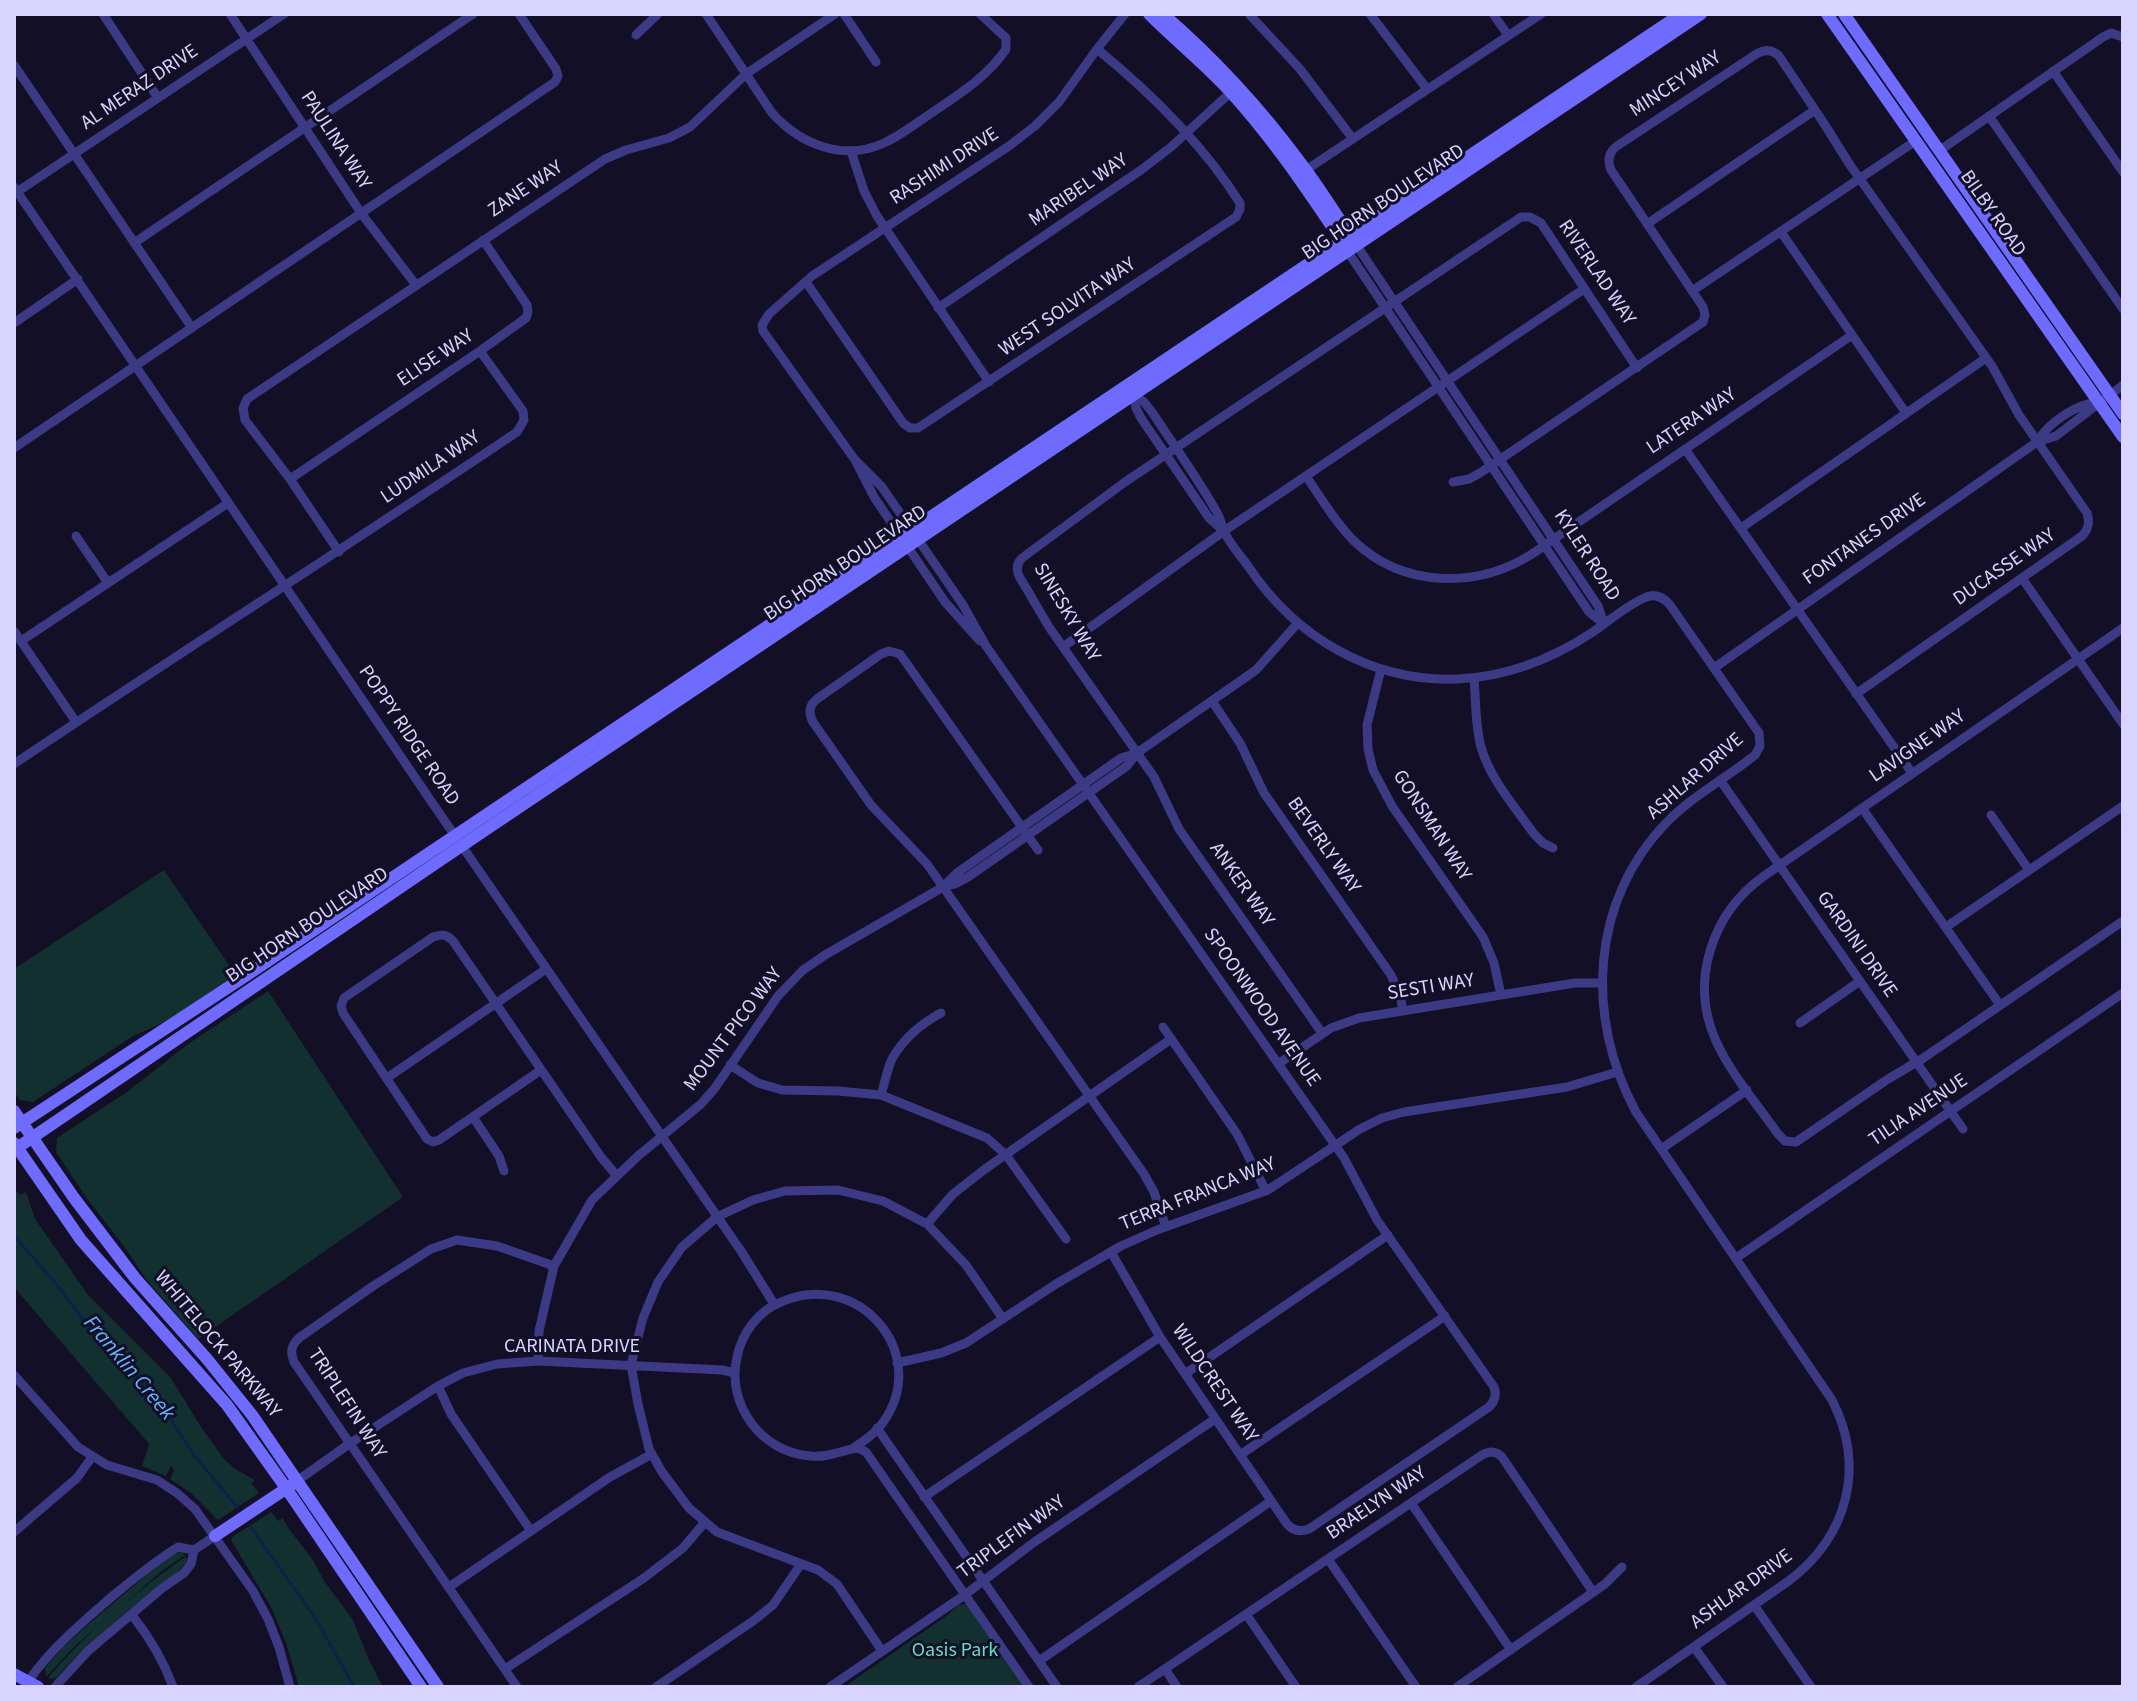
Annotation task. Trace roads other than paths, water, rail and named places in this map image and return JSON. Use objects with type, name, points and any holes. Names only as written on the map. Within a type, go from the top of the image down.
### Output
[{"type":"main road","name":"KYLER ROAD","points":[[1149,14],[1231,92],[1350,244]]},
{"type":"main road","name":"KYLER ROAD","points":[[1163,14],[1236,85],[1306,170],[1350,244]]},
{"type":"main road","name":"BIG HORN BOULEVARD","points":[[910,538],[1134,395],[1681,14]]},
{"type":"main road","name":"BIG HORN BOULEVARD","points":[[18,1126],[458,841],[1350,244],[1701,14]]},
{"type":"main road","name":"BILBY ROAD","points":[[1827,14],[2104,399],[2123,414]]},
{"type":"main road","name":"BILBY ROAD","points":[[1844,14],[2104,399],[2123,437]]},
{"type":"main road","name":"BIG HORN BOULEVARD","points":[[15,1147],[458,841]]},
{"type":"main road","name":"WHITELOCK PARKWAY","points":[[14,1111],[18,1126],[32,1137],[135,1278],[252,1415],[292,1485],[421,1687]]},
{"type":"main road","name":"WHITELOCK PARKWAY","points":[[15,1147],[81,1240],[227,1405],[292,1485],[438,1687]]},
{"type":"main road","points":[[215,1536],[292,1485]]},
{"type":"main road","points":[[14,1674],[34,1684]]},
{"type":"street","points":[[103,14],[158,98]]},
{"type":"street","name":"PAULINA WAY","points":[[230,14],[361,213],[416,285]]},
{"type":"street","name":"AL MERAZ DRIVE","points":[[15,191],[284,14]]},
{"type":"street","points":[[134,243],[473,14]]},
{"type":"street","points":[[14,448],[555,82],[558,76],[556,69],[519,14]]},
{"type":"street","points":[[636,35],[658,14]]},
{"type":"street","points":[[706,14],[772,113],[793,133],[820,147],[851,151],[882,144],[954,98],[986,72],[1007,45],[1004,34],[980,14]]},
{"type":"street","name":"ZANE WAY","points":[[290,479],[243,416],[243,408],[251,395],[605,159],[636,146],[669,138],[690,127],[746,74],[835,14]]},
{"type":"street","points":[[844,14],[876,62]]},
{"type":"street","name":"RASHIMI DRIVE","points":[[762,325],[769,314],[806,282],[1035,126],[1059,102],[1125,14]]},
{"type":"street","points":[[1249,14],[1300,69],[1353,139]]},
{"type":"street","points":[[1493,14],[1508,35]]},
{"type":"street","points":[[1306,170],[1541,14]]},
{"type":"street","points":[[1373,15],[1427,89]]},
{"type":"street","points":[[1939,151],[2107,34],[2116,33],[2123,37]]},
{"type":"street","points":[[1097,49],[1149,94],[1187,133]]},
{"type":"street","name":"MINCEY WAY","points":[[1692,291],[1609,166],[1610,155],[1617,146],[1767,50],[1779,56],[1859,179],[1986,358],[2037,442]]},
{"type":"street","points":[[14,65],[192,328]]},
{"type":"street","points":[[2053,71],[2123,172]]},
{"type":"street","name":"MARIBEL WAY","points":[[938,308],[1128,180],[1187,133],[1231,92]]},
{"type":"street","points":[[1647,224],[1815,110]]},
{"type":"street","points":[[1989,116],[2123,309]]},
{"type":"street","name":"WEST SOLVITA WAY","points":[[806,282],[903,423],[914,429],[921,427],[1236,217],[1240,212],[1238,200],[1187,133]]},
{"type":"street","points":[[1453,482],[1475,476],[1496,463],[1703,322],[1705,311],[1692,291],[1917,140]]},
{"type":"street","points":[[851,151],[864,191],[884,228],[989,382]]},
{"type":"street","name":"POPPY RIDGE ROAD","points":[[15,191],[78,279],[774,1304]]},
{"type":"street","name":"RIVERLAD WAY","points":[[1390,304],[1517,219],[1534,218],[1541,223],[1637,368]]},
{"type":"street","points":[[1781,232],[1906,413]]},
{"type":"street","name":"ELISE WAY","points":[[290,479],[524,320],[527,305],[483,240]]},
{"type":"street","name":"KYLER ROAD","points":[[1350,244],[1548,542],[1589,612],[1604,624]]},
{"type":"street","points":[[14,323],[78,279]]},
{"type":"street","points":[[2113,294],[2123,287]]},
{"type":"street","points":[[1063,647],[1224,531],[1584,289]]},
{"type":"street","points":[[1166,454],[1390,304]]},
{"type":"street","name":"SPOONWOOD AVENUE","points":[[762,325],[763,331],[855,460],[882,487],[910,538],[963,605],[986,646],[1336,1146],[1374,1214],[1494,1387],[1496,1397],[1489,1407],[1309,1529],[1296,1530]]},
{"type":"street","name":"LATERA WAY","points":[[1306,476],[1338,523],[1356,543],[1377,559],[1411,573],[1445,579],[1482,576],[1513,565],[1852,335]]},
{"type":"street","name":"LUDMILA WAY","points":[[14,764],[521,429],[523,411],[480,351]]},
{"type":"street","points":[[1741,528],[1986,358]]},
{"type":"street","name":"FONTANES DRIVE","points":[[1714,668],[2037,442],[2056,436],[2123,385]]},
{"type":"street","name":"ASHLAR DRIVE","points":[[1134,395],[1148,407],[1176,448],[1216,510],[1224,531],[1266,592],[1297,624],[1331,647],[1381,669],[1430,678],[1474,678],[1517,669],[1547,658],[1652,595],[1661,597],[1670,605],[1757,730],[1760,742],[1755,755],[1674,815],[1655,835],[1622,891],[1610,924],[1603,959],[1606,1032],[1617,1072],[1636,1112],[1832,1400],[1845,1433],[1849,1459],[1846,1498],[1826,1544],[1800,1572],[1636,1687]]},
{"type":"street","name":"ASHLAR DRIVE","points":[[1134,395],[1139,414],[1209,518],[1224,531]]},
{"type":"street","name":"DUCASSE WAY","points":[[1856,694],[2082,536],[2088,525],[2087,513],[2037,442]]},
{"type":"street","points":[[1685,449],[1912,773]]},
{"type":"street","name":"SINESKY WAY","points":[[1137,753],[1063,647],[1017,569],[1020,560],[1166,454]]},
{"type":"street","points":[[290,479],[339,552]]},
{"type":"street","points":[[21,641],[228,503]]},
{"type":"street","points":[[76,536],[108,583]]},
{"type":"street","points":[[2022,578],[2123,724]]},
{"type":"street","name":"MOUNT PICO WAY","points":[[538,1361],[539,1331],[554,1266],[592,1200],[661,1136],[701,1104],[778,996],[803,970],[943,887],[957,873],[1085,789],[1130,764],[1137,753],[1264,662],[1297,624]]},
{"type":"street","name":"LAVIGNE WAY","points":[[1917,1062],[1799,1140],[1792,1143],[1785,1141],[1722,1053],[1712,1031],[1706,1008],[1705,975],[1713,940],[1730,908],[1745,890],[2123,628]]},
{"type":"street","points":[[14,631],[76,722]]},
{"type":"street","points":[[1038,850],[900,654],[885,652],[817,699],[810,708],[813,722],[871,805],[915,850],[943,887],[1148,1180],[1166,1227]]},
{"type":"street","name":"GONSMAN WAY","points":[[1381,669],[1367,725],[1373,770],[1386,798],[1483,937],[1494,963],[1501,995]]},
{"type":"street","points":[[1474,678],[1478,734],[1490,770],[1534,834],[1553,848]]},
{"type":"street","name":"BEVERLY WAY","points":[[1212,701],[1240,743],[1264,793],[1391,975],[1403,1011]]},
{"type":"street","name":"ANKER WAY","points":[[1137,753],[1159,786],[1179,829],[1322,1033]]},
{"type":"street","name":"GARDINI DRIVE","points":[[1720,780],[1963,1129]]},
{"type":"street","points":[[1946,927],[2123,806]]},
{"type":"street","points":[[1862,808],[2000,1005]]},
{"type":"street","points":[[1991,815],[2029,870]]},
{"type":"street","points":[[1917,1062],[2123,921]]},
{"type":"street","points":[[541,1070],[433,1142],[427,1139],[341,1006],[344,998],[433,937],[448,936],[617,1176]]},
{"type":"street","points":[[387,1078],[546,969]]},
{"type":"street","points":[[1800,1023],[1860,981]]},
{"type":"street","name":"SESTI WAY","points":[[1278,1064],[1322,1033],[1349,1021],[1575,983],[1602,983]]},
{"type":"street","name":"TILIA AVENUE","points":[[1736,1258],[2123,993]]},
{"type":"street","points":[[881,1095],[892,1059],[913,1033],[941,1013]]},
{"type":"street","points":[[1163,1027],[1237,1134],[1266,1191]]},
{"type":"street","points":[[927,1224],[953,1194],[1171,1039]]},
{"type":"street","points":[[730,1065],[758,1083],[782,1090],[881,1095],[987,1138],[1006,1155],[1066,1239]]},
{"type":"street","name":"TERRA FRANCA WAY","points":[[897,1363],[954,1348],[977,1337],[1056,1284],[1142,1236],[1266,1191],[1372,1123],[1404,1112],[1567,1087],[1617,1072]]},
{"type":"street","points":[[1661,1149],[1747,1090]]},
{"type":"street","points":[[473,1117],[499,1156],[504,1171]]},
{"type":"street","points":[[882,1651],[837,1584],[818,1570],[717,1532],[689,1508],[662,1472],[649,1449],[631,1365],[643,1318],[658,1282],[682,1247],[717,1217],[753,1200],[785,1191],[838,1190],[883,1201],[927,1224],[966,1265],[1003,1319]]},
{"type":"street","points":[[1185,1374],[1388,1235]]},
{"type":"street","name":"TRIPLEFIN WAY","points":[[517,1687],[349,1444],[294,1362],[291,1352],[299,1338],[373,1286],[431,1249],[457,1240],[497,1246],[554,1266]]},
{"type":"street","name":"WILDCREST WAY","points":[[1111,1252],[1160,1337],[1287,1524],[1296,1530]]},
{"type":"street","points":[[852,1449],[870,1437],[885,1420],[894,1400],[897,1363],[888,1336],[875,1318],[858,1304],[838,1296],[816,1293],[794,1296],[774,1304],[747,1330],[738,1351],[736,1390],[744,1413],[772,1444],[795,1454],[828,1456],[858,1448],[869,1455],[1029,1687]]},
{"type":"street","points":[[1240,1455],[1445,1316]]},
{"type":"street","points":[[924,1497],[1160,1337]]},
{"type":"street","name":"CARINATA DRIVE","points":[[292,1485],[438,1386],[463,1373],[497,1364],[538,1361],[735,1373]]},
{"type":"street","points":[[16,1380],[78,1447],[107,1465],[157,1480],[195,1509],[253,1591],[268,1619],[290,1687]]},
{"type":"street","points":[[438,1386],[451,1414],[531,1531]]},
{"type":"street","name":"TRIPLEFIN WAY","points":[[830,1687],[1215,1419]]},
{"type":"street","points":[[877,1428],[1057,1687]]},
{"type":"street","name":"BRAELYN WAY","points":[[1138,1687],[1489,1452],[1502,1457],[1593,1592]]},
{"type":"street","points":[[449,1587],[610,1477],[652,1454]]},
{"type":"street","points":[[14,1532],[77,1478],[92,1457]]},
{"type":"street","points":[[1039,1661],[1271,1501]]},
{"type":"street","points":[[1411,1503],[1511,1650]]},
{"type":"street","points":[[505,1669],[644,1578],[683,1548],[705,1522]]},
{"type":"street","points":[[55,1687],[88,1651],[184,1573],[191,1564],[194,1550],[215,1536]]},
{"type":"street","points":[[34,1684],[50,1653],[156,1560],[178,1547],[194,1550]]},
{"type":"street","points":[[1328,1559],[1416,1687]]},
{"type":"street","points":[[656,1687],[773,1605],[801,1564]]},
{"type":"street","points":[[1457,1687],[1610,1580],[1622,1567]]},
{"type":"street","points":[[1754,1605],[1811,1687]]},
{"type":"street","points":[[1246,1614],[1296,1687]]},
{"type":"street","points":[[132,1615],[165,1664],[173,1687]]},
{"type":"street","points":[[1694,1647],[1723,1687]]},
{"type":"street","points":[[1165,1669],[1177,1687]]},
{"type":"waterway","name":"Franklin Creek","points":[[14,1236],[90,1328],[161,1404],[194,1455],[237,1507]]},
{"type":"waterway","name":"Franklin Creek","points":[[250,1526],[316,1619],[354,1687]]},
{"type":"park label","name":"Oasis Park","points":[[955,1652]]}]
